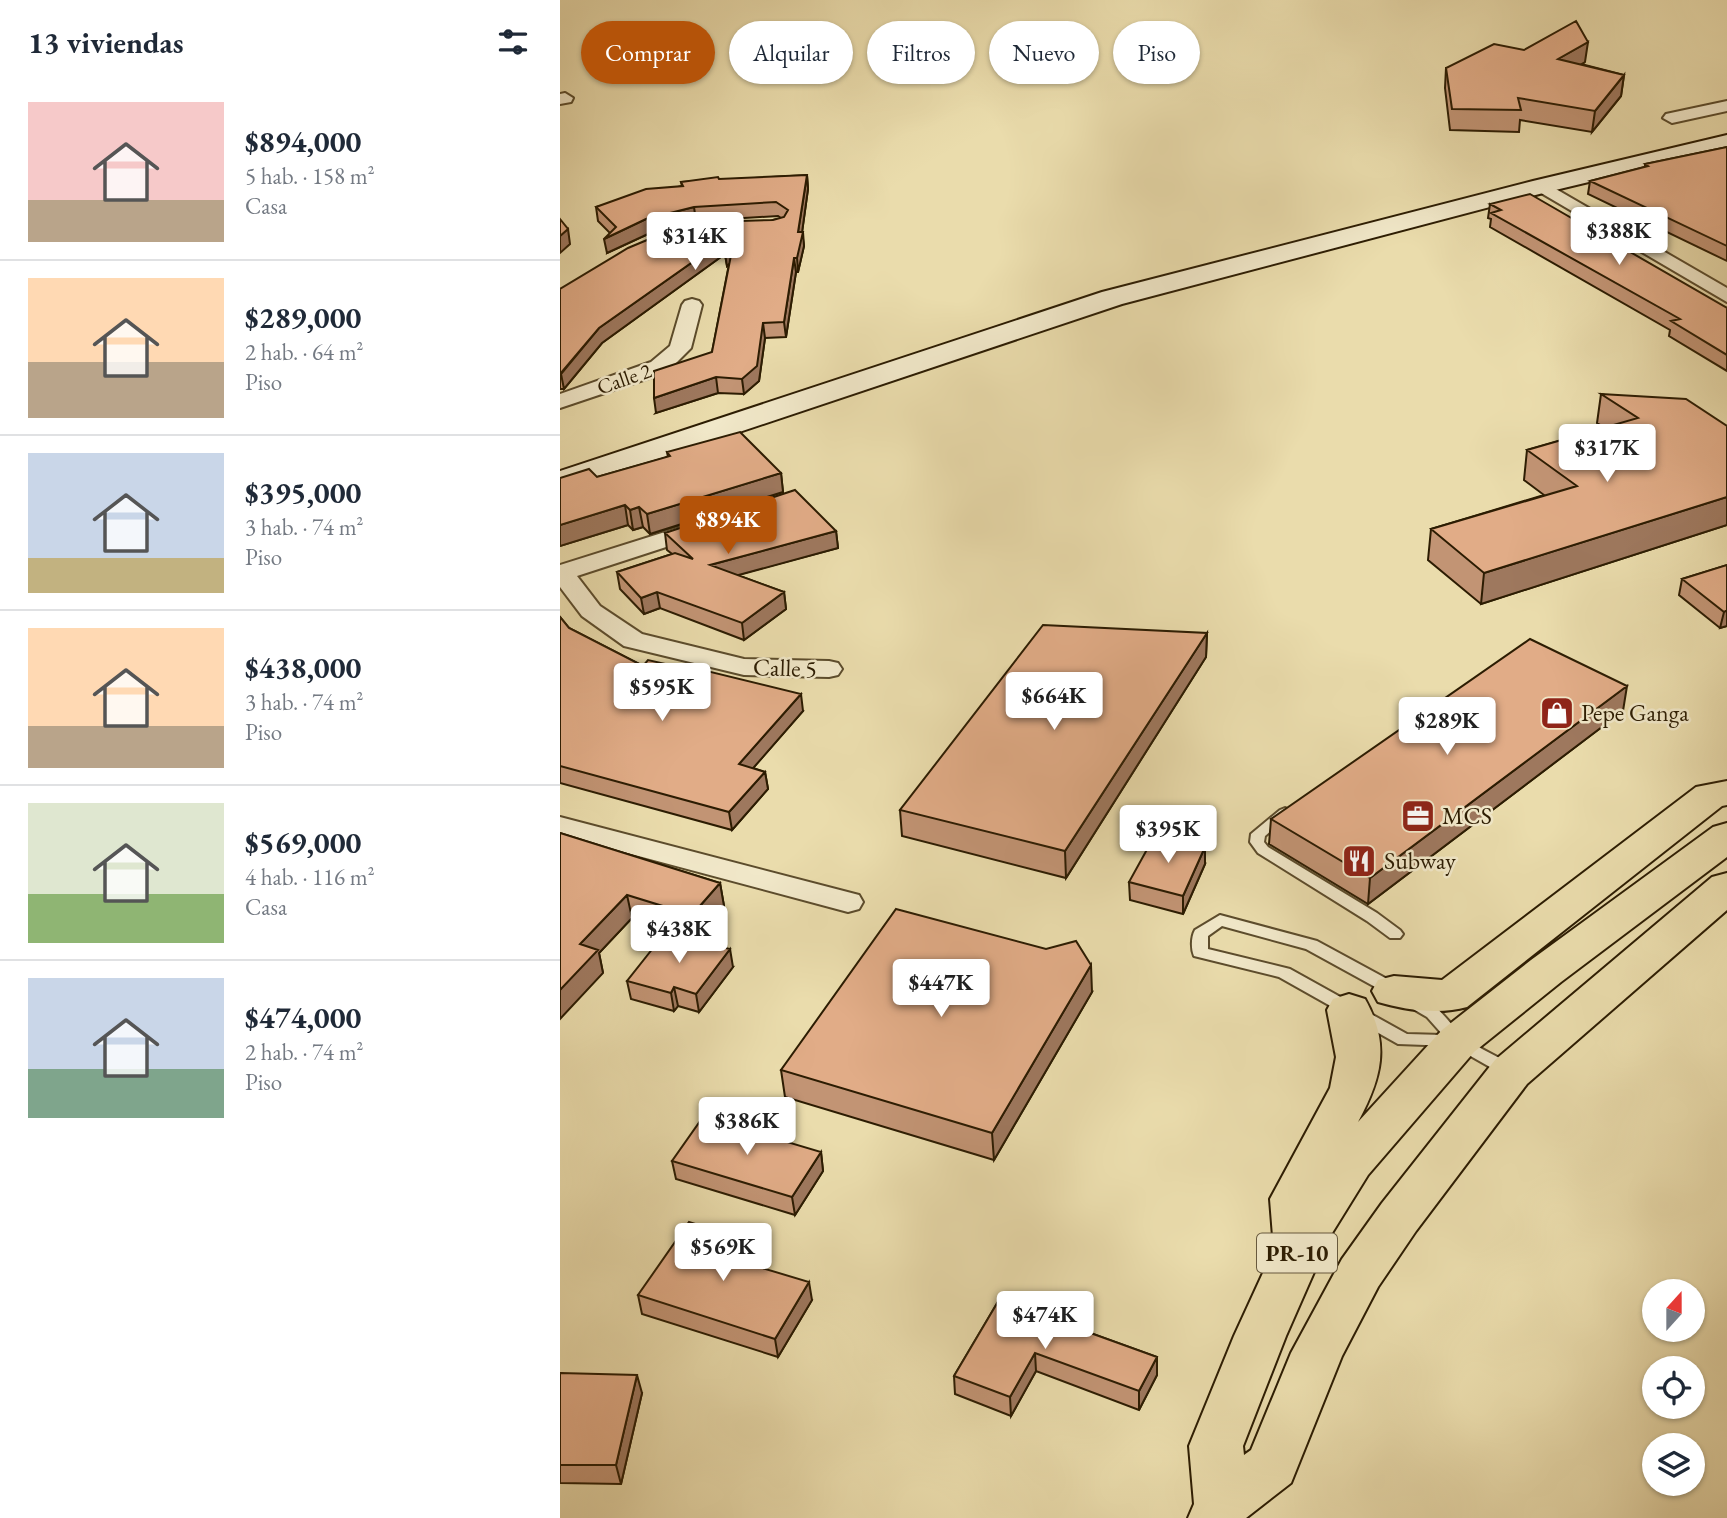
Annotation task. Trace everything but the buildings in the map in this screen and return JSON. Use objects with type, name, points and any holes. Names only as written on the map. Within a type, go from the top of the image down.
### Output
[{"type":"main road","points":[[1394,991],[1451,996],[1710,796],[1727,793]]},
{"type":"main road","name":"PR-10","points":[[1219,1511],[1216,1446],[1299,1248],[1326,1198],[1351,1162],[1458,1041],[1546,971],[1727,836]]},
{"type":"main road","name":"PR-10","points":[[1219,1511],[1272,1466],[1317,1353],[1360,1273],[1399,1217],[1511,1072],[1727,887]]},
{"type":"main road","points":[[1299,1248],[1294,1199],[1353,1088],[1359,1058],[1349,1010]]},
{"type":"street","points":[[1672,118],[1727,106]]},
{"type":"street","points":[[560,482],[1112,298],[1542,186],[1724,145]]},
{"type":"street","points":[[1542,186],[1727,296]]},
{"type":"street","name":"Calle 2","points":[[560,401],[659,367],[680,348],[692,304]]},
{"type":"street","points":[[561,573],[725,520]]},
{"type":"street","name":"Calle 5","points":[[561,573],[591,611],[632,640],[744,667],[829,669]]},
{"type":"street","points":[[560,826],[848,902]]},
{"type":"lane","points":[[1298,804],[1258,834],[1257,842],[1263,850],[1395,934]]},
{"type":"lane","points":[[1458,1041],[1404,1040],[1284,973],[1200,952],[1200,934],[1220,920],[1311,945],[1433,1013],[1458,1041],[1511,1072]]},
{"type":"place","name":"Pepe Ganga","points":[[1557,713]]},
{"type":"place","name":"MCS","points":[[1418,816]]},
{"type":"place","name":"Subway","points":[[1359,861]]}]
